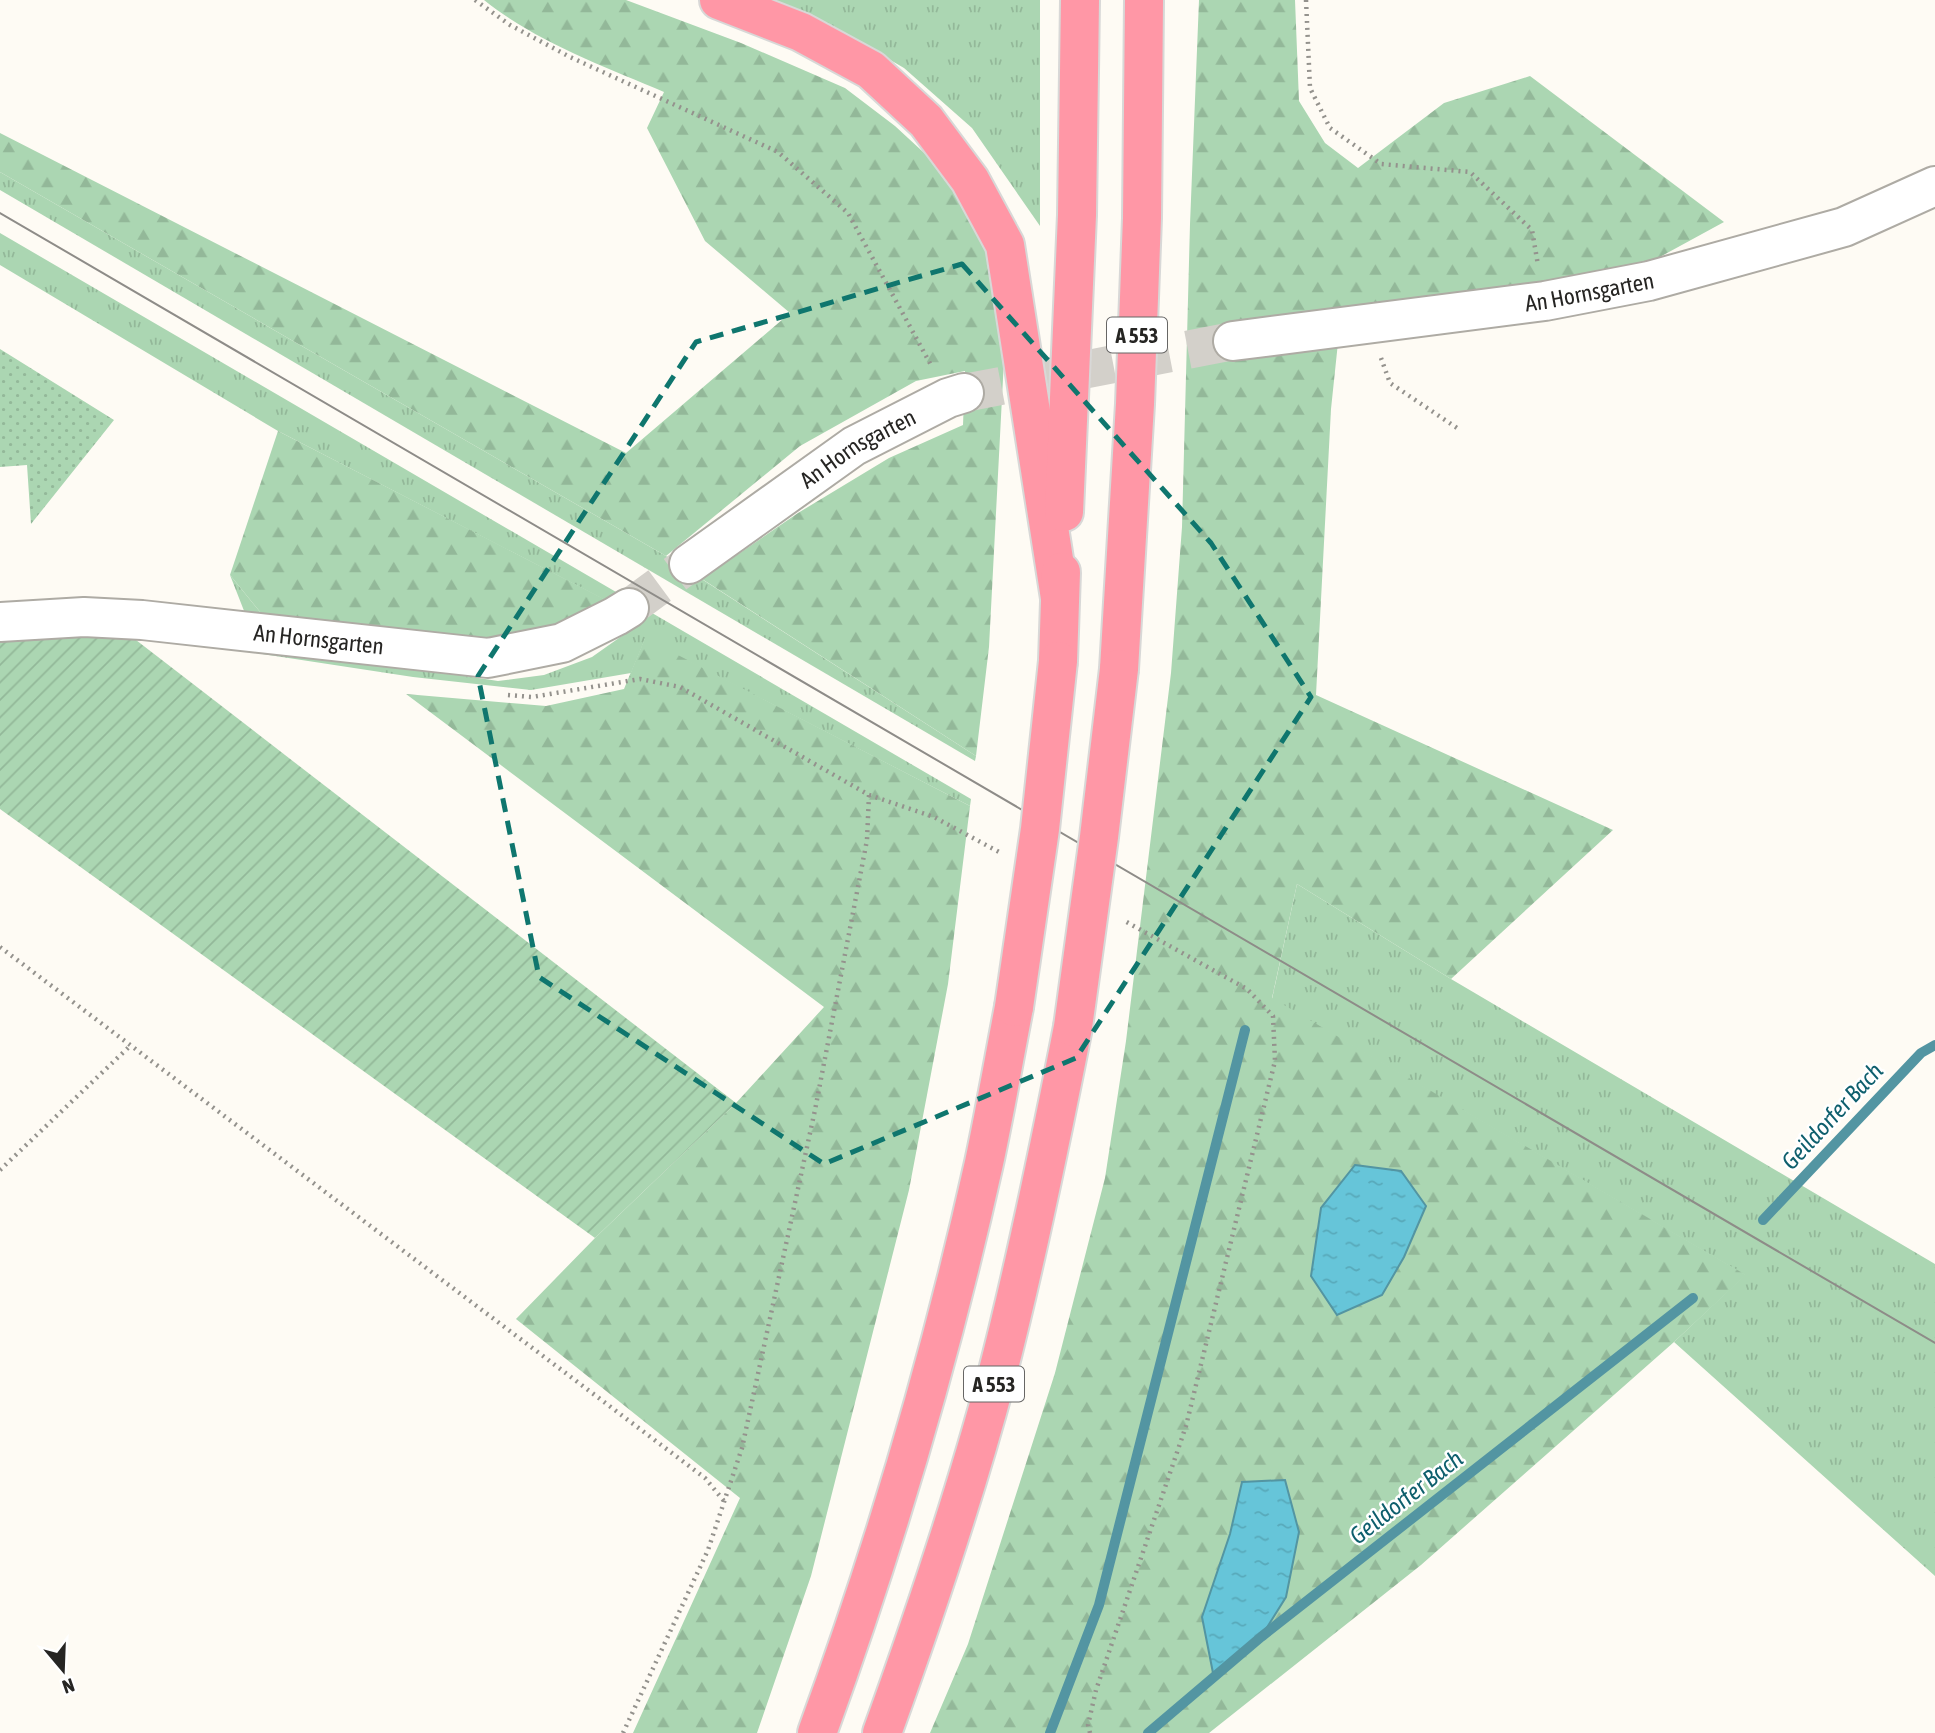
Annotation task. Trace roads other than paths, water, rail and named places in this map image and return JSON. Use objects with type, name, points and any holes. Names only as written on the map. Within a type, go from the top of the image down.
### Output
[{"type":"highway","points":[[719,0],[801,32],[871,70],[926,121],[970,180],[1005,245],[1060,598]]},
{"type":"highway","name":"A 553","points":[[817,1733],[847,1652],[936,1363],[984,1162],[1014,1007],[1040,829],[1058,661],[1077,215],[1080,0]]},
{"type":"highway","name":"A 553","points":[[882,1733],[951,1528],[996,1380],[1043,1179],[1073,1027],[1119,669],[1142,218],[1144,0]]},
{"type":"street","name":"An Hornsgarten","points":[[1233,341],[1545,301],[1649,281],[1844,227],[1935,186]]},
{"type":"street","name":"An Hornsgarten","points":[[689,564],[854,446],[956,396]]},
{"type":"street","name":"An Hornsgarten","points":[[0,622],[84,617],[142,620],[488,659],[562,643],[629,608]]},
{"type":"water","points":[[1355,1165],[1401,1171],[1426,1206],[1404,1257],[1382,1295],[1337,1315],[1311,1276],[1321,1208]]},
{"type":"water","points":[[1285,1480],[1299,1532],[1286,1597],[1261,1637],[1214,1678],[1202,1617],[1230,1534],[1242,1482]]},
{"type":"waterway","points":[[1050,1733],[1099,1605],[1245,1030]]},
{"type":"waterway","name":"Geildorfer Bach","points":[[1763,1220],[1921,1053],[1935,1045]]},
{"type":"waterway","name":"Geildorfer Bach","points":[[1148,1733],[1261,1637],[1693,1298]]},
{"type":"tunnel","points":[[964,393],[1233,341]]},
{"type":"tunnel","points":[[629,608],[689,564]]},
{"type":"tram line","points":[[0,213],[1935,1343]]}]
